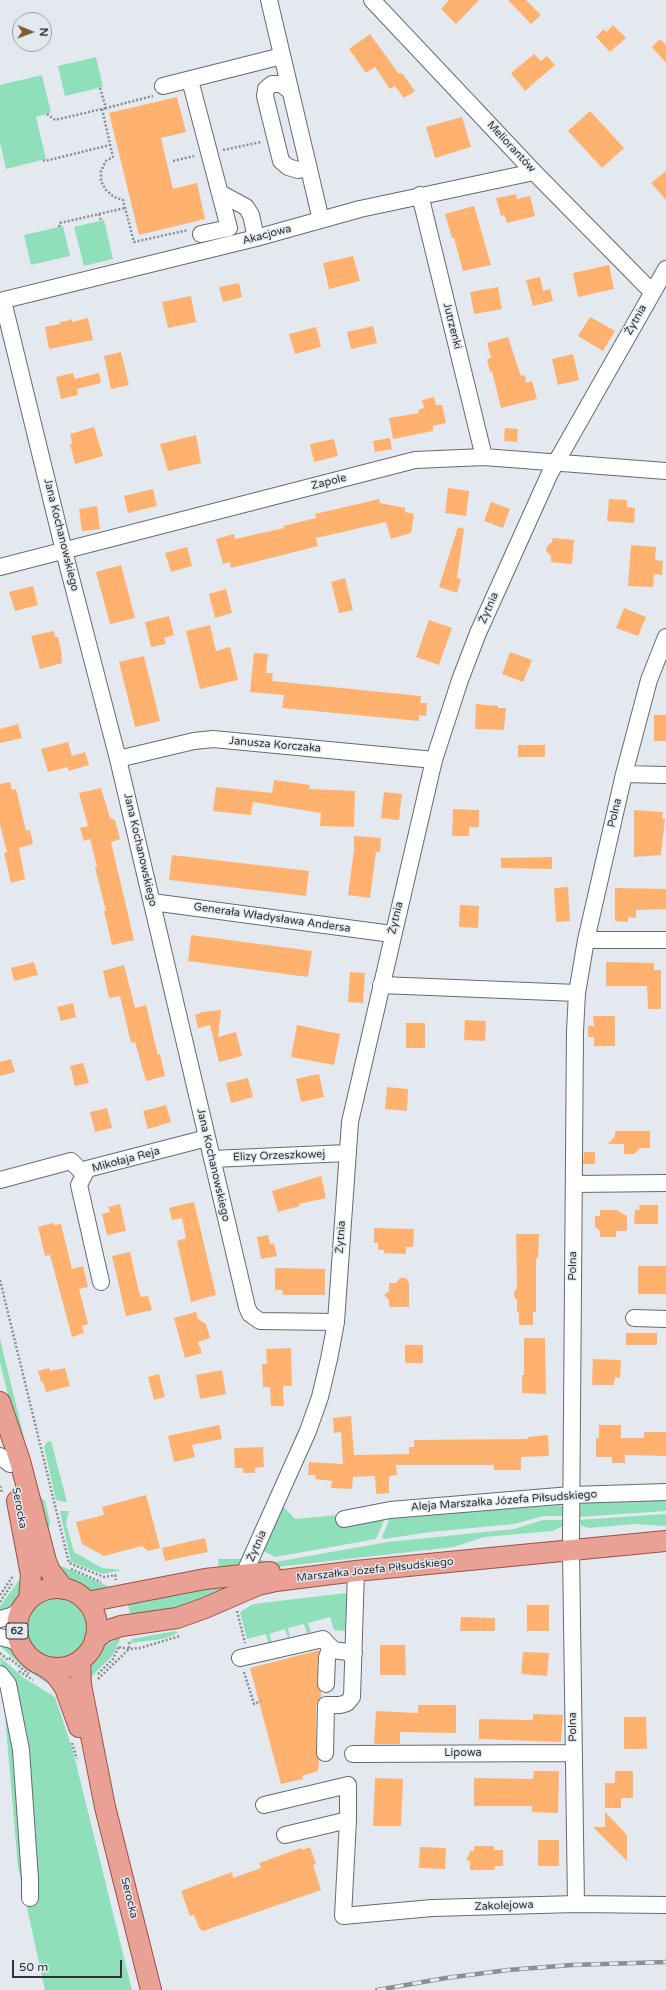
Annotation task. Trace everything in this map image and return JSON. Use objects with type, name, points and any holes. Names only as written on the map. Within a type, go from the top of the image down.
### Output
[{"type":"main road","name":"Serocka","points":[[2,1410],[5,1460],[39,1568],[64,1589]]},
{"type":"main road","name":"Serocka","points":[[2,1410],[20,1461],[39,1568],[25,1605]]},
{"type":"main road","name":"Marszałka Józefa Piłsudskiego","points":[[95,1639],[106,1631],[121,1626],[177,1618],[205,1608],[232,1602],[258,1585],[276,1581],[356,1570],[571,1545],[666,1531]]},
{"type":"main road","name":"Marszałka Józefa Piłsudskiego","points":[[87,1602],[198,1580],[365,1560],[571,1545],[666,1541]]},
{"type":"main road","points":[[25,1605],[40,1592],[52,1588],[64,1589]]},
{"type":"main road","name":"62","points":[[64,1589],[76,1593],[87,1602]]},
{"type":"main road","points":[[80,1661],[89,1651],[95,1639],[96,1626],[94,1613],[87,1602]]},
{"type":"main road","name":"62","points":[[25,1605],[17,1622],[17,1633],[20,1645],[26,1654],[34,1661],[41,1673],[56,1668],[68,1667],[80,1661]]},
{"type":"main road","name":"Serocka","points":[[80,1661],[81,1685],[105,1807],[151,1990]]},
{"type":"main road","name":"Serocka","points":[[41,1673],[56,1675],[65,1688],[105,1807]]},
{"type":"street","points":[[269,0],[321,220]]},
{"type":"street","name":"Meliorantów","points":[[372,0],[534,172],[652,292]]},
{"type":"street","points":[[160,91],[190,80],[282,56]]},
{"type":"street","points":[[190,80],[229,228],[201,234]]},
{"type":"street","points":[[290,90],[281,84],[272,84],[266,89],[265,96],[282,161],[288,167],[298,170],[308,168]]},
{"type":"street","name":"Akacjowa","points":[[2,301],[256,238],[420,195],[534,172]]},
{"type":"street","points":[[220,193],[246,207],[251,215],[256,238]]},
{"type":"street","name":"Jutrzenki","points":[[420,195],[484,457]]},
{"type":"street","name":"Żytnia","points":[[232,1602],[308,1431],[320,1397],[336,1322],[350,1122],[392,934],[434,760],[460,680],[478,633],[556,463],[666,269]]},
{"type":"street","name":"Jana Kochanowskiego","points":[[2,301],[64,551],[118,759],[250,1314],[255,1318],[266,1322],[336,1322]]},
{"type":"street","name":"Zapole","points":[[0,567],[415,460],[484,457],[666,471]]},
{"type":"street","name":"Polna","points":[[576,1904],[571,1495],[575,1031],[577,993],[586,940],[624,774],[649,680],[666,638]]},
{"type":"street","name":"Janusza Korczaka","points":[[118,759],[194,741],[213,739],[434,760]]},
{"type":"street","points":[[624,774],[666,775]]},
{"type":"street","name":"Generała Władysława Andersa","points":[[152,902],[392,934]]},
{"type":"street","points":[[586,940],[666,940]]},
{"type":"street","points":[[381,985],[577,993]]},
{"type":"street","name":"Mikołaja Reja","points":[[101,1282],[79,1186],[87,1169],[207,1138]]},
{"type":"street","name":"Elizy Orzeszkowej","points":[[212,1159],[347,1153]]},
{"type":"street","points":[[0,1180],[72,1161],[84,1174]]},
{"type":"street","points":[[574,1184],[666,1183]]},
{"type":"street","points":[[634,1318],[666,1319]]},
{"type":"street","name":"Aleja Marszałka Józefa Piłsudskiego","points":[[344,1519],[390,1510],[571,1495],[666,1492]]},
{"type":"street","points":[[325,1753],[326,1706],[347,1703],[352,1696],[356,1570]]},
{"type":"street","points":[[0,1619],[12,1616],[25,1605]]},
{"type":"street","points":[[0,1637],[12,1640],[20,1645]]},
{"type":"street","points":[[244,1657],[323,1639],[333,1650],[354,1653]]},
{"type":"street","points":[[326,1684],[327,1657],[331,1647]]},
{"type":"street","points":[[0,1674],[8,1684],[21,1750],[30,1898]]},
{"type":"street","name":"Lipowa","points":[[353,1754],[574,1753]]},
{"type":"street","points":[[264,1805],[348,1785],[348,1820],[285,1835]]},
{"type":"street","name":"Zakolejowa","points":[[348,1820],[343,1916],[432,1908],[576,1904],[666,1905]]},
{"type":"path","points":[[100,88],[106,108]]},
{"type":"path","points":[[47,114],[55,120],[106,108],[160,91]]},
{"type":"path","points":[[102,109],[113,157],[106,161],[101,170],[101,181],[106,190],[114,197],[123,200],[134,242],[190,229],[188,223]]},
{"type":"path","points":[[42,160],[45,162],[110,145]]},
{"type":"path","points":[[59,227],[60,223],[125,208]]},
{"type":"path","points":[[99,214],[101,221]]},
{"type":"path","points":[[0,1280],[67,1552]]},
{"type":"path","points":[[0,1602],[21,1572],[58,1563],[110,1586],[114,1597]]},
{"type":"path","points":[[232,1602],[254,1704],[261,1701]]},
{"type":"path","points":[[81,1685],[87,1684],[113,1659],[123,1639],[121,1626]]},
{"type":"path","points":[[119,1646],[130,1649],[140,1648],[175,1638]]},
{"type":"path","points":[[0,1649],[24,1671],[41,1673]]},
{"type":"green space","points":[[96,57],[103,87],[65,96],[58,66]]},
{"type":"green space","points":[[42,75],[51,113],[36,117],[46,159],[6,169],[0,142],[0,85]]},
{"type":"green space","points":[[104,220],[113,259],[84,266],[74,227]]},
{"type":"green space","points":[[63,226],[70,256],[31,265],[24,235]]},
{"type":"green space","points":[[0,1339],[38,1495],[45,1501],[50,1523],[47,1533],[0,1363]]},
{"type":"green space","points":[[51,1441],[67,1502],[56,1500],[44,1447],[47,1442]]},
{"type":"green space","points":[[666,1497],[666,1511],[577,1517],[576,1508],[583,1500]]},
{"type":"green space","points":[[556,1502],[564,1508],[565,1516],[543,1516],[514,1524],[430,1532],[384,1539],[382,1537],[391,1515]]},
{"type":"green space","points":[[282,1505],[295,1519],[339,1515],[341,1526],[352,1526],[353,1523],[386,1516],[376,1539],[275,1557],[261,1550]]},
{"type":"green space","points":[[60,1511],[69,1511],[66,1523],[74,1552],[102,1568],[122,1570],[103,1574],[71,1562]]},
{"type":"green space","points":[[666,1514],[666,1526],[636,1524],[589,1528],[582,1526],[578,1520]]},
{"type":"green space","points":[[543,1520],[564,1520],[563,1526],[553,1531],[484,1537],[454,1547],[276,1567],[265,1567],[260,1562],[260,1560],[275,1562],[388,1542],[514,1529]]},
{"type":"green space","points":[[218,1559],[244,1559],[239,1566],[219,1570]]},
{"type":"green space","points":[[58,1565],[108,1586],[109,1588],[92,1591],[68,1578]]},
{"type":"green space","points":[[23,1575],[20,1598],[10,1608],[0,1613],[0,1606]]},
{"type":"green space","points":[[224,1586],[224,1588],[198,1602],[184,1607],[131,1617],[128,1605],[157,1597]]},
{"type":"green space","points":[[346,1593],[347,1601],[345,1631],[334,1630],[330,1617],[308,1623],[311,1632],[307,1633],[304,1624],[288,1628],[290,1637],[288,1638],[285,1629],[269,1634],[272,1643],[269,1644],[266,1634],[247,1639],[240,1612],[253,1604]]},
{"type":"green space","points":[[57,1598],[74,1603],[79,1607],[83,1612],[88,1629],[83,1646],[79,1651],[74,1655],[57,1660],[40,1655],[35,1651],[31,1646],[26,1629],[31,1612],[35,1607],[40,1603]]},
{"type":"green space","points":[[175,1631],[178,1633],[163,1639],[130,1643],[132,1639]]},
{"type":"green space","points":[[119,1637],[120,1640],[112,1656],[88,1680],[90,1665],[103,1647]]},
{"type":"green space","points":[[0,1642],[13,1648],[26,1663],[55,1688],[25,1669],[0,1646]]},
{"type":"green space","points":[[0,1657],[24,1678],[55,1697],[73,1751],[132,1990],[45,1990],[18,1867]]},
{"type":"building","points":[[449,0],[479,0],[456,24],[441,9]]},
{"type":"building","points":[[508,0],[526,0],[541,15],[531,24]]},
{"type":"building","points":[[613,25],[626,38],[610,52],[596,37],[604,29],[606,32]]},
{"type":"building","points":[[370,34],[399,74],[402,73],[415,91],[404,98],[395,86],[390,89],[375,67],[366,73],[349,49]]},
{"type":"building","points":[[660,39],[666,45],[666,63],[652,47]]},
{"type":"building","points":[[534,54],[541,61],[547,56],[555,65],[525,91],[511,73]]},
{"type":"building","points":[[177,97],[186,132],[161,138],[173,189],[197,183],[205,219],[139,235],[109,113]]},
{"type":"building","points":[[590,111],[624,148],[602,168],[568,131]]},
{"type":"building","points":[[462,117],[471,147],[435,158],[426,127]]},
{"type":"building","points":[[666,171],[666,200],[651,183]]},
{"type":"building","points":[[516,194],[517,199],[530,196],[535,216],[507,223],[504,215],[501,216],[496,198]]},
{"type":"building","points":[[474,206],[491,265],[463,271],[454,238],[452,238],[445,214]]},
{"type":"building","points":[[353,256],[360,281],[329,289],[323,263]]},
{"type":"building","points":[[609,265],[614,289],[578,297],[573,273]]},
{"type":"building","points":[[540,277],[543,291],[550,289],[553,301],[533,306],[526,280]]},
{"type":"building","points":[[239,283],[242,297],[223,302],[219,287]]},
{"type":"building","points":[[498,287],[502,309],[474,314],[470,292]]},
{"type":"building","points":[[191,296],[196,322],[168,328],[162,302]]},
{"type":"building","points":[[590,317],[615,331],[603,351],[578,336]]},
{"type":"building","points":[[88,318],[93,340],[49,349],[45,327],[60,324],[60,322],[72,319],[72,322]]},
{"type":"building","points":[[373,326],[377,343],[351,349],[347,332]]},
{"type":"building","points":[[316,327],[321,347],[295,354],[289,334]]},
{"type":"building","points":[[508,337],[521,376],[525,375],[526,383],[532,381],[537,399],[501,408],[492,371],[490,372],[487,359],[491,358],[487,343]]},
{"type":"building","points":[[121,352],[129,385],[111,389],[104,356]]},
{"type":"building","points":[[573,354],[579,380],[558,385],[552,359]]},
{"type":"building","points":[[73,373],[75,379],[99,373],[101,383],[77,389],[78,395],[61,399],[56,377]]},
{"type":"building","points":[[434,397],[436,405],[442,405],[446,423],[433,426],[433,431],[393,439],[389,418],[419,413],[418,410],[424,408],[422,400]]},
{"type":"building","points":[[94,427],[103,456],[75,464],[70,444],[72,443],[70,434]]},
{"type":"building","points":[[505,428],[518,429],[517,442],[504,441]]},
{"type":"building","points":[[196,435],[201,463],[168,471],[160,444]]},
{"type":"building","points":[[390,438],[392,449],[375,452],[373,441]]},
{"type":"building","points":[[334,439],[338,456],[314,462],[310,444]]},
{"type":"building","points":[[448,488],[469,491],[466,516],[445,513]]},
{"type":"building","points":[[153,489],[157,506],[128,513],[124,496]]},
{"type":"building","points":[[379,499],[380,503],[405,508],[405,512],[414,514],[411,533],[391,539],[386,522],[316,538],[318,546],[231,568],[230,562],[223,564],[216,539],[234,534],[235,539],[284,528],[283,526],[316,518],[315,514]]},
{"type":"building","points":[[609,499],[627,500],[627,507],[635,508],[634,523],[607,521]]},
{"type":"building","points":[[491,502],[510,509],[503,528],[484,521]]},
{"type":"building","points":[[97,506],[100,529],[82,531],[79,509]]},
{"type":"building","points":[[458,527],[464,529],[457,578],[461,579],[457,593],[439,587]]},
{"type":"building","points":[[553,538],[574,540],[572,564],[551,562],[551,556],[546,551],[547,546],[552,542]]},
{"type":"building","points":[[631,545],[656,547],[655,560],[663,561],[662,575],[654,574],[653,587],[628,586]]},
{"type":"building","points":[[187,547],[192,566],[171,572],[165,553]]},
{"type":"building","points":[[121,565],[135,618],[110,624],[96,572]]},
{"type":"building","points":[[345,578],[353,610],[339,613],[331,582]]},
{"type":"building","points":[[33,586],[38,605],[15,611],[9,592]]},
{"type":"building","points":[[226,589],[232,613],[215,618],[209,594]]},
{"type":"building","points":[[624,608],[646,617],[638,636],[616,628]]},
{"type":"building","points":[[169,616],[174,635],[164,638],[166,644],[151,647],[145,622]]},
{"type":"building","points":[[429,620],[452,628],[439,665],[416,657]]},
{"type":"building","points":[[210,625],[216,651],[230,647],[238,680],[200,689],[186,631]]},
{"type":"building","points":[[54,631],[55,637],[58,637],[62,655],[62,663],[40,669],[31,636]]},
{"type":"building","points":[[510,652],[532,660],[523,682],[502,674]]},
{"type":"building","points":[[254,653],[268,654],[266,673],[273,673],[272,681],[421,696],[420,703],[427,703],[426,716],[419,715],[419,721],[282,708],[284,695],[250,692]]},
{"type":"building","points":[[144,656],[160,721],[135,727],[119,662]]},
{"type":"building","points":[[476,704],[506,708],[504,730],[475,729]]},
{"type":"building","points":[[654,715],[666,715],[666,741],[654,741]]},
{"type":"building","points":[[18,724],[22,738],[0,743],[0,729]]},
{"type":"building","points":[[68,742],[72,756],[85,752],[89,765],[69,771],[68,767],[48,772],[41,749]]},
{"type":"building","points":[[518,745],[545,745],[545,757],[518,757]]},
{"type":"building","points":[[274,780],[310,785],[309,789],[355,791],[354,827],[320,826],[321,813],[253,802],[251,815],[213,811],[216,787],[272,793]]},
{"type":"building","points":[[10,782],[12,790],[16,789],[26,831],[30,830],[33,844],[19,848],[25,879],[11,883],[4,853],[7,852],[0,825],[0,784]]},
{"type":"building","points":[[101,788],[110,818],[115,820],[120,839],[111,842],[134,940],[112,945],[90,839],[84,841],[80,828],[88,826],[79,793]]},
{"type":"building","points":[[384,792],[402,794],[399,820],[381,818]]},
{"type":"building","points":[[453,809],[479,810],[479,827],[469,827],[469,836],[452,836]]},
{"type":"building","points":[[634,810],[663,812],[662,819],[665,819],[661,855],[634,857]]},
{"type":"building","points":[[354,836],[381,838],[380,852],[376,852],[370,898],[348,895],[354,850]]},
{"type":"building","points":[[172,855],[309,871],[306,896],[169,880]]},
{"type":"building","points":[[552,857],[552,869],[501,868],[501,858]]},
{"type":"building","points":[[568,887],[570,921],[556,922],[554,888]]},
{"type":"building","points":[[615,888],[666,889],[666,909],[636,910],[636,918],[628,917],[628,922],[615,921]]},
{"type":"building","points":[[460,905],[479,906],[478,928],[459,927]]},
{"type":"building","points":[[191,935],[312,951],[308,977],[188,961]]},
{"type":"building","points":[[34,962],[38,975],[14,981],[11,968]]},
{"type":"building","points":[[606,962],[654,963],[654,970],[661,970],[661,1009],[648,1009],[647,986],[606,986]]},
{"type":"building","points":[[124,965],[135,1008],[146,1005],[158,1055],[160,1054],[165,1076],[146,1081],[135,1042],[131,1043],[120,996],[109,998],[103,971]]},
{"type":"building","points":[[350,972],[365,973],[363,1003],[348,1002]]},
{"type":"building","points":[[73,1003],[76,1017],[61,1021],[57,1007]]},
{"type":"building","points":[[221,1010],[218,1037],[236,1032],[242,1056],[219,1062],[210,1025],[198,1028],[195,1015],[203,1012]]},
{"type":"building","points":[[593,1016],[615,1016],[615,1046],[594,1046],[594,1037],[588,1037],[588,1026],[594,1026]]},
{"type":"building","points":[[465,1020],[486,1021],[485,1041],[464,1040]]},
{"type":"building","points":[[406,1023],[425,1023],[425,1048],[406,1048]]},
{"type":"building","points":[[297,1025],[340,1034],[334,1065],[291,1057]]},
{"type":"building","points":[[11,1059],[15,1072],[0,1076],[0,1062]]},
{"type":"building","points":[[83,1063],[89,1083],[75,1086],[70,1066]]},
{"type":"building","points":[[319,1074],[324,1097],[301,1102],[296,1079]]},
{"type":"building","points":[[248,1078],[253,1097],[231,1103],[226,1083]]},
{"type":"building","points":[[387,1087],[408,1089],[407,1111],[385,1109]]},
{"type":"building","points":[[166,1105],[171,1122],[148,1129],[143,1111]]},
{"type":"building","points":[[107,1108],[112,1128],[95,1132],[90,1112]]},
{"type":"building","points":[[615,1131],[650,1131],[650,1148],[640,1148],[634,1154],[624,1154],[624,1144],[608,1144],[615,1136]]},
{"type":"building","points":[[584,1152],[595,1152],[595,1164],[583,1164]]},
{"type":"building","points":[[321,1176],[326,1198],[299,1204],[300,1206],[278,1212],[272,1191]]},
{"type":"building","points":[[194,1202],[216,1295],[191,1302],[177,1241],[186,1238],[182,1218],[172,1220],[169,1208]]},
{"type":"building","points":[[120,1204],[126,1231],[107,1235],[102,1214],[110,1212],[108,1207]]},
{"type":"building","points":[[639,1205],[658,1205],[658,1224],[634,1224],[635,1210],[640,1210]]},
{"type":"building","points":[[600,1210],[616,1210],[627,1216],[627,1231],[616,1231],[616,1237],[600,1237],[600,1231],[595,1227],[595,1216],[600,1216]]},
{"type":"building","points":[[53,1223],[54,1225],[61,1224],[72,1269],[83,1266],[88,1287],[79,1289],[88,1324],[82,1326],[84,1333],[72,1337],[50,1255],[45,1256],[38,1227]]},
{"type":"building","points":[[374,1228],[414,1229],[413,1247],[406,1247],[406,1254],[384,1253],[384,1250],[378,1250],[378,1243],[374,1243]]},
{"type":"building","points":[[516,1234],[539,1234],[538,1258],[536,1258],[536,1312],[533,1312],[533,1325],[519,1325],[517,1300],[514,1297],[514,1292],[517,1288]]},
{"type":"building","points":[[268,1235],[270,1244],[274,1243],[277,1256],[261,1259],[257,1237]]},
{"type":"building","points":[[130,1252],[139,1292],[141,1297],[148,1296],[152,1310],[126,1316],[112,1256]]},
{"type":"building","points":[[638,1266],[666,1266],[666,1294],[638,1294]]},
{"type":"building","points":[[275,1268],[325,1269],[325,1295],[283,1295],[282,1290],[275,1290]]},
{"type":"building","points":[[400,1278],[406,1278],[409,1283],[409,1307],[389,1307],[389,1300],[384,1295],[389,1291],[389,1283],[396,1283]]},
{"type":"building","points":[[196,1312],[198,1319],[206,1324],[210,1338],[198,1342],[202,1353],[185,1358],[174,1318]]},
{"type":"building","points":[[626,1333],[657,1333],[657,1345],[626,1345]]},
{"type":"building","points":[[524,1338],[545,1338],[546,1394],[522,1393],[522,1375],[524,1375]]},
{"type":"building","points":[[405,1345],[423,1345],[423,1363],[405,1363]]},
{"type":"building","points":[[291,1348],[292,1386],[283,1386],[284,1406],[271,1406],[270,1387],[263,1387],[262,1364],[267,1364],[266,1349]]},
{"type":"building","points":[[593,1359],[621,1360],[620,1378],[615,1377],[614,1385],[592,1385]]},
{"type":"building","points":[[49,1368],[50,1371],[65,1368],[70,1386],[46,1392],[38,1371]]},
{"type":"building","points":[[222,1370],[226,1394],[200,1399],[196,1375]]},
{"type":"building","points":[[159,1374],[165,1397],[154,1400],[148,1377]]},
{"type":"building","points":[[351,1416],[354,1455],[409,1454],[409,1447],[414,1447],[414,1440],[528,1439],[528,1437],[548,1435],[549,1456],[521,1457],[521,1470],[494,1470],[494,1465],[396,1465],[397,1475],[389,1476],[389,1493],[376,1494],[375,1476],[353,1477],[352,1489],[331,1488],[332,1481],[315,1479],[316,1475],[308,1475],[309,1462],[343,1464],[341,1432],[334,1433],[333,1418]]},
{"type":"building","points":[[219,1425],[222,1439],[192,1445],[195,1457],[174,1462],[168,1436]]},
{"type":"building","points":[[599,1425],[621,1425],[621,1438],[644,1438],[644,1432],[666,1432],[666,1456],[625,1455],[625,1463],[612,1463],[612,1457],[596,1457],[596,1438],[599,1438]]},
{"type":"building","points":[[263,1447],[264,1467],[255,1468],[255,1473],[243,1473],[243,1468],[235,1468],[234,1448]]},
{"type":"building","points":[[146,1495],[160,1548],[148,1551],[142,1546],[104,1556],[82,1544],[76,1522],[104,1515],[102,1507]]},
{"type":"building","points":[[205,1538],[208,1552],[165,1561],[162,1548]]},
{"type":"building","points":[[527,1605],[549,1605],[549,1631],[527,1631]]},
{"type":"building","points":[[461,1617],[495,1618],[495,1631],[460,1631]]},
{"type":"building","points":[[380,1645],[405,1645],[406,1675],[380,1675]]},
{"type":"building","points":[[320,1650],[318,1657],[317,1684],[321,1692],[321,1697],[316,1705],[316,1753],[319,1760],[318,1771],[302,1776],[303,1779],[281,1784],[250,1668]]},
{"type":"building","points":[[523,1652],[549,1653],[547,1676],[521,1674]]},
{"type":"building","points":[[418,1705],[456,1705],[456,1733],[400,1732],[400,1744],[374,1744],[376,1711],[418,1713]]},
{"type":"building","points":[[533,1714],[563,1715],[561,1742],[479,1739],[479,1719],[533,1720]]},
{"type":"building","points":[[624,1717],[646,1717],[647,1749],[624,1749]]},
{"type":"building","points":[[534,1771],[559,1771],[558,1813],[532,1812],[532,1806],[474,1806],[474,1778],[533,1779]]},
{"type":"building","points":[[615,1771],[633,1771],[633,1798],[621,1798],[621,1808],[605,1808],[605,1783],[615,1783]]},
{"type":"building","points":[[375,1778],[403,1779],[401,1826],[373,1826]]},
{"type":"building","points":[[605,1812],[627,1835],[627,1861],[593,1827],[605,1827]]},
{"type":"building","points":[[538,1840],[559,1840],[559,1866],[538,1866]]},
{"type":"building","points":[[474,1846],[494,1846],[494,1850],[503,1850],[503,1866],[495,1866],[494,1870],[470,1870],[470,1862],[466,1859],[470,1851],[474,1851]]},
{"type":"building","points":[[310,1847],[316,1864],[313,1865],[321,1890],[203,1931],[199,1928],[194,1915],[190,1916],[181,1891],[232,1872],[233,1878],[261,1868],[259,1863],[301,1848],[302,1850]]},
{"type":"building","points":[[420,1847],[446,1848],[445,1869],[419,1868]]},
{"type":"railway","points":[[377,1990],[446,1978],[508,1970],[572,1965],[666,1962]]}]
